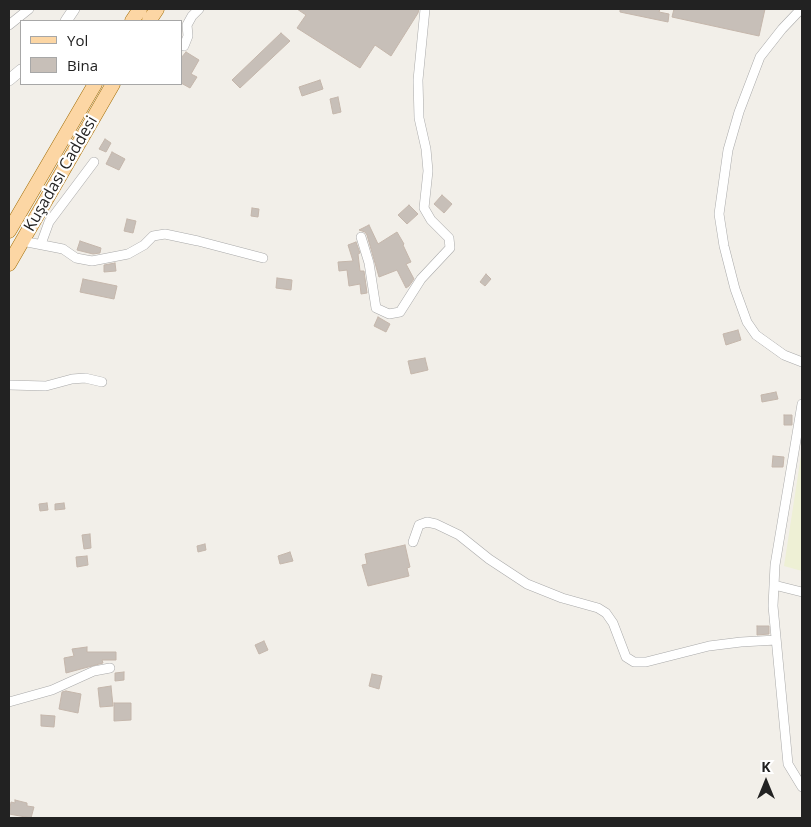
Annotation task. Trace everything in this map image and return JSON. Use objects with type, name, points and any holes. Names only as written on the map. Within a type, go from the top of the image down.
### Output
[{"type":"main road","points":[[133,20],[140,9]]},
{"type":"main road","points":[[151,20],[157,9]]},
{"type":"main road","name":"Kuşadası Caddesi","points":[[9,231],[94,85]]},
{"type":"main road","name":"Kuşadası Caddesi","points":[[9,264],[112,85]]},
{"type":"street","points":[[9,26],[29,9]]},
{"type":"street","points":[[67,20],[74,9]]},
{"type":"street","points":[[184,46],[188,36],[187,25],[199,9]]},
{"type":"street","points":[[361,237],[369,263],[376,308],[389,314],[400,312],[421,279],[450,248],[449,238],[431,220],[424,208],[428,171],[426,150],[419,118],[418,80],[425,9]]},
{"type":"street","points":[[801,9],[760,57],[739,112],[728,150],[719,214],[724,246],[736,290],[748,322],[756,335],[784,355],[802,362]]},
{"type":"street","points":[[9,80],[20,71]]},
{"type":"street","points":[[41,244],[50,222],[94,162]]},
{"type":"street","points":[[22,241],[63,249],[76,258],[92,261],[128,254],[144,245],[153,236],[165,234],[198,240],[263,258]]},
{"type":"street","points":[[9,385],[46,386],[72,379],[85,378],[102,382]]},
{"type":"street","points":[[802,404],[775,565],[773,606],[788,764],[802,788]]},
{"type":"street","points":[[413,542],[419,525],[427,522],[436,524],[459,535],[489,559],[527,584],[562,598],[598,608],[606,613],[613,623],[626,657],[634,662],[646,662],[709,646],[776,640]]},
{"type":"street","points":[[774,585],[802,592]]},
{"type":"street","points":[[9,702],[52,690],[94,672],[110,668]]},
{"type":"green space","points":[[802,449],[802,571],[784,566]]},
{"type":"building","points":[[297,9],[419,9],[391,56],[375,45],[360,68],[297,28],[306,15]]},
{"type":"building","points":[[620,9],[660,9],[659,12],[669,14],[668,22],[620,12]]},
{"type":"building","points":[[674,9],[765,9],[759,36],[672,17]]},
{"type":"building","points":[[281,33],[290,41],[240,88],[232,80]]},
{"type":"building","points":[[186,52],[199,60],[191,74],[197,77],[190,88],[182,84],[182,57]]},
{"type":"building","points":[[320,80],[323,89],[302,96],[299,87]]},
{"type":"building","points":[[338,97],[341,112],[333,114],[330,99]]},
{"type":"building","points":[[105,139],[111,143],[106,152],[99,149]]},
{"type":"building","points":[[112,152],[125,159],[119,170],[106,164]]},
{"type":"building","points":[[442,195],[452,204],[444,213],[434,204]]},
{"type":"building","points":[[409,205],[418,214],[407,224],[398,215]]},
{"type":"building","points":[[252,208],[259,209],[258,217],[251,216]]},
{"type":"building","points":[[127,219],[136,221],[133,233],[124,231]]},
{"type":"building","points":[[369,225],[378,244],[397,232],[411,262],[406,264],[414,279],[406,288],[397,270],[379,277],[367,235],[359,230]]},
{"type":"building","points":[[80,241],[101,248],[100,253],[93,254],[77,250]]},
{"type":"building","points":[[356,242],[360,253],[358,254],[360,271],[364,271],[367,293],[361,294],[360,284],[349,286],[347,270],[339,271],[338,262],[353,261],[348,245]]},
{"type":"building","points":[[115,263],[116,271],[104,272],[104,265]]},
{"type":"building","points":[[486,274],[491,279],[485,286],[480,282]]},
{"type":"building","points":[[277,278],[292,280],[291,290],[276,288]]},
{"type":"building","points":[[83,279],[117,286],[114,299],[80,292]]},
{"type":"building","points":[[378,317],[390,324],[386,332],[374,326]]},
{"type":"building","points":[[738,330],[741,340],[726,345],[723,334]]},
{"type":"building","points":[[425,358],[428,370],[411,374],[408,361]]},
{"type":"building","points":[[776,392],[778,399],[762,402],[761,395]]},
{"type":"building","points":[[784,415],[792,415],[792,425],[784,425]]},
{"type":"building","points":[[773,456],[784,457],[783,467],[772,467]]},
{"type":"building","points":[[47,503],[48,510],[40,511],[39,504]]},
{"type":"building","points":[[64,503],[65,509],[55,510],[55,504]]},
{"type":"building","points":[[90,534],[91,548],[84,549],[82,535]]},
{"type":"building","points":[[205,544],[206,550],[198,552],[197,546]]},
{"type":"building","points":[[405,545],[410,567],[407,568],[409,576],[368,586],[362,565],[367,564],[365,554]]},
{"type":"building","points":[[290,552],[293,561],[280,564],[278,556]]},
{"type":"building","points":[[87,556],[88,565],[77,567],[76,557]]},
{"type":"building","points":[[757,626],[769,626],[769,634],[757,635]]},
{"type":"building","points":[[264,641],[268,650],[259,654],[255,645]]},
{"type":"building","points":[[87,647],[87,652],[116,652],[116,660],[102,660],[103,663],[66,673],[64,658],[74,656],[72,649]]},
{"type":"building","points":[[124,672],[124,680],[115,681],[115,673]]},
{"type":"building","points":[[372,674],[382,676],[379,689],[369,686]]},
{"type":"building","points":[[111,686],[113,706],[100,707],[98,688]]},
{"type":"building","points":[[62,692],[81,694],[78,713],[59,709]]},
{"type":"building","points":[[114,703],[131,703],[131,720],[114,721]]},
{"type":"building","points":[[41,715],[55,716],[54,727],[41,726]]},
{"type":"building","points":[[15,800],[34,807],[31,818],[9,814],[11,802],[15,803]]}]
